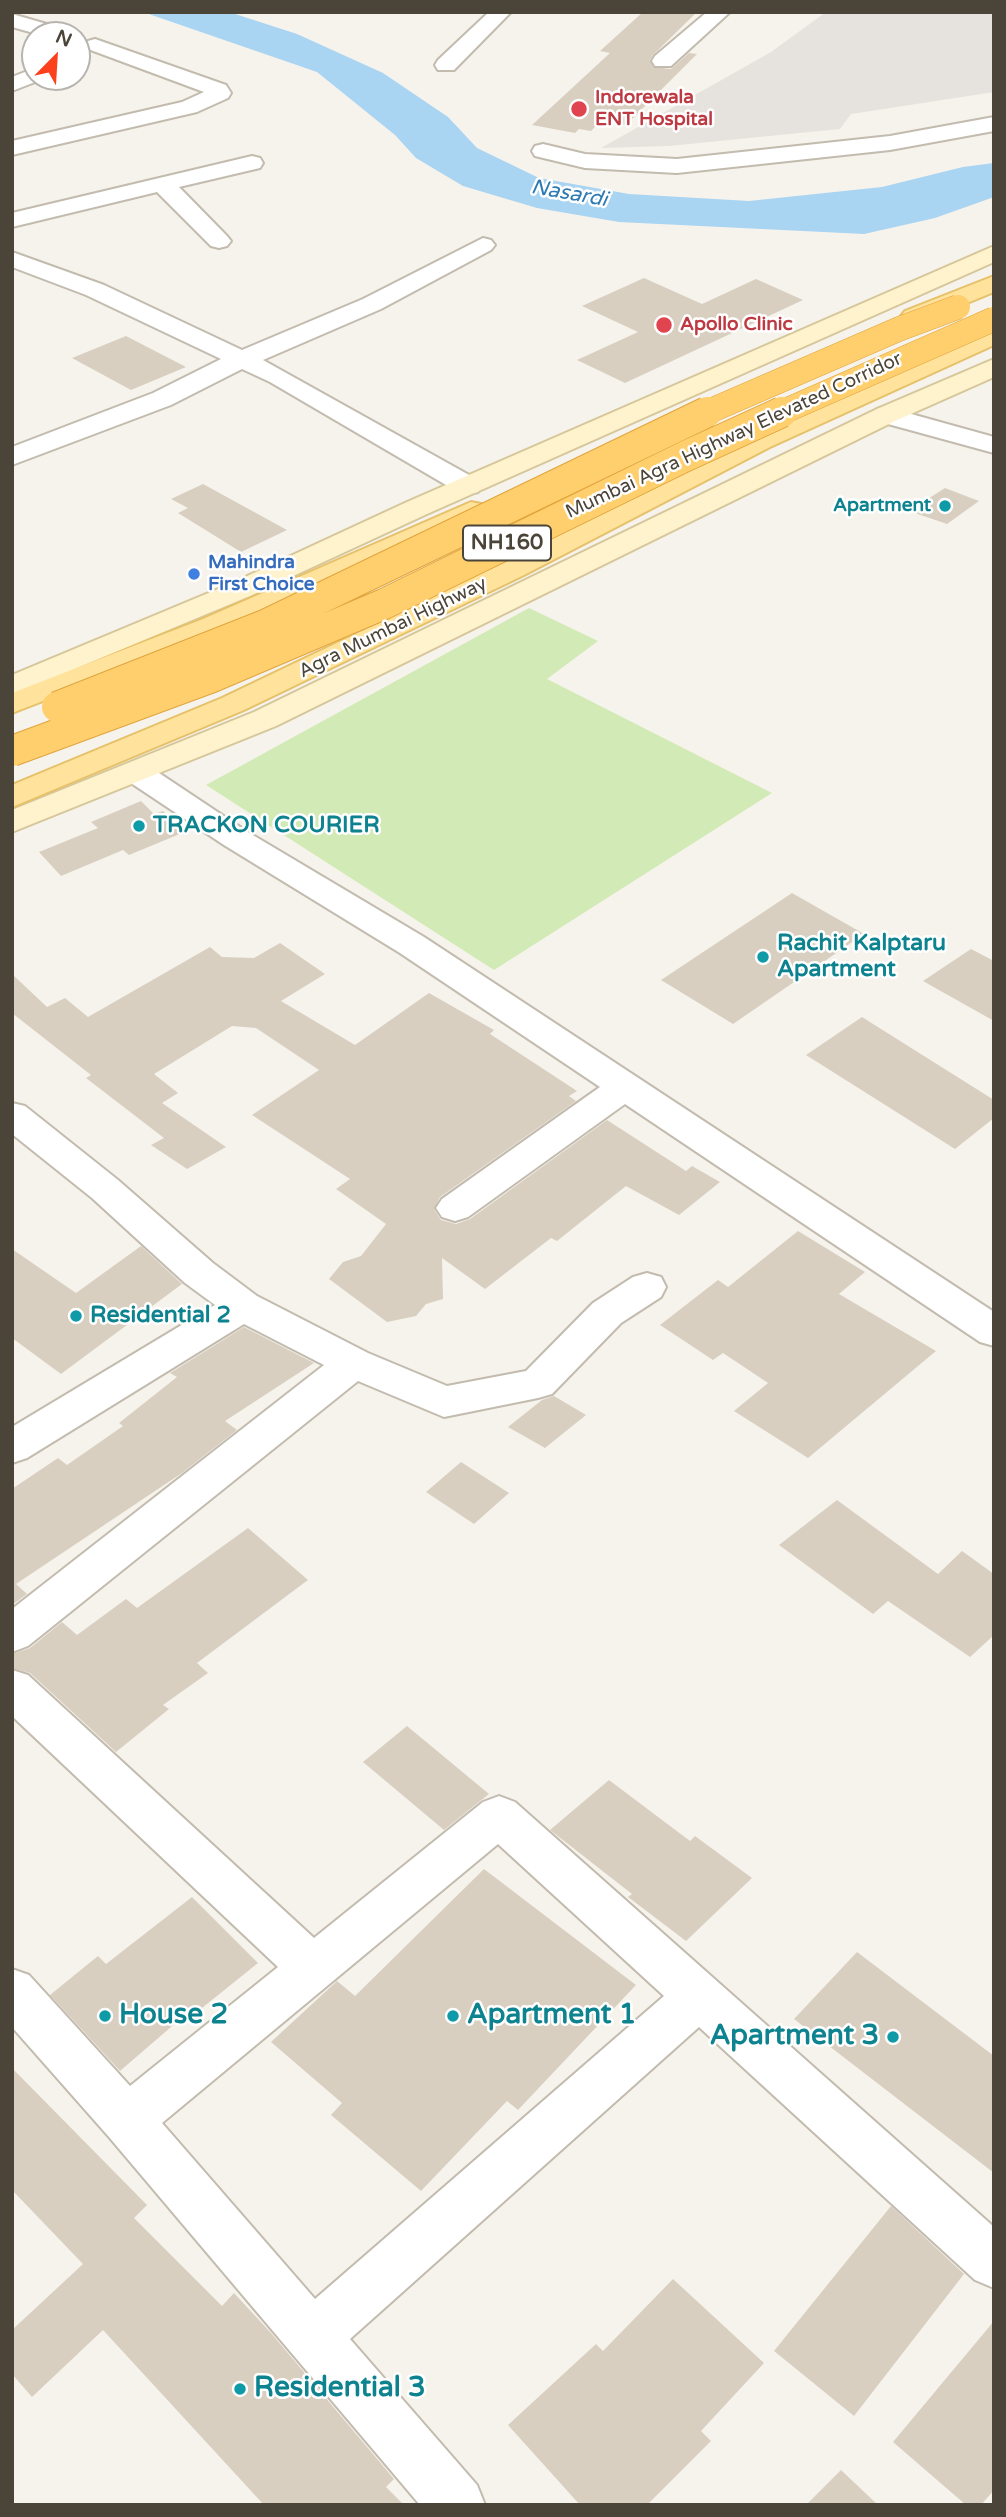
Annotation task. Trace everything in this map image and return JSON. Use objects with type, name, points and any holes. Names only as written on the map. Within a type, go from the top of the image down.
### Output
[{"type":"highway","name":"Mumbai Agra Highway Elevated Corridor","points":[[12,723],[265,625],[683,423],[899,329],[994,294]]},
{"type":"highway","name":"Mumbai Agra Highway Elevated Corridor","points":[[12,751],[210,678],[384,604],[698,451],[994,319]]},
{"type":"main road","points":[[12,704],[213,625],[425,531],[662,418],[994,283]]},
{"type":"main road","name":"Agra Mumbai Highway","points":[[12,797],[233,704],[514,569],[761,441],[994,335]]},
{"type":"main road","points":[[332,572],[410,620]]},
{"type":"street","points":[[446,65],[501,12]]},
{"type":"street","points":[[663,61],[720,12]]},
{"type":"street","points":[[12,148],[189,107],[220,93],[218,90],[91,49]]},
{"type":"street","points":[[543,151],[585,162],[677,166],[890,143],[994,124]]},
{"type":"street","points":[[12,220],[252,163]]},
{"type":"street","points":[[163,184],[219,241]]},
{"type":"street","points":[[12,457],[163,399],[242,359],[372,304],[483,245]]},
{"type":"street","points":[[12,686],[240,590],[994,253]]},
{"type":"street","points":[[12,259],[95,290],[279,377],[468,486]]},
{"type":"street","points":[[12,822],[265,719],[886,415],[994,367]]},
{"type":"street","points":[[886,415],[994,445]]},
{"type":"street","points":[[136,772],[234,838],[412,944],[994,1332]]},
{"type":"street","points":[[456,1208],[625,1086]]},
{"type":"street","points":[[20,1131],[243,1306],[354,1363],[444,1402],[538,1383],[607,1313],[647,1287]]},
{"type":"street","points":[[12,1447],[243,1306]]},
{"type":"street","points":[[12,1634],[354,1363]]},
{"type":"street","points":[[12,1688],[312,1968]]},
{"type":"street","points":[[127,2120],[499,1816],[994,2262]]},
{"type":"street","points":[[12,1991],[127,2120],[457,2505]]},
{"type":"street","points":[[313,2336],[699,1996]]},
{"type":"shaded area","points":[[826,12],[994,12],[994,92],[851,114],[840,129],[669,146],[601,148],[771,52]]},
{"type":"green space","points":[[529,608],[598,641],[547,679],[772,793],[494,970],[206,785]]},
{"type":"water","name":"Nasardi","points":[[143,12],[229,12],[297,34],[383,73],[448,117],[477,148],[539,178],[629,194],[749,201],[882,187],[963,167],[994,163],[994,197],[935,218],[864,234],[619,222],[537,208],[463,186],[416,158],[395,135],[317,72]]},
{"type":"building","points":[[643,12],[697,12],[653,55],[650,60],[653,67],[671,69],[689,53],[697,54],[626,125],[602,120],[591,131],[579,129],[575,133],[532,125],[610,53],[600,51]]},
{"type":"building","points":[[644,278],[702,304],[756,279],[803,300],[625,383],[577,360],[638,332],[582,306]]},
{"type":"building","points":[[126,336],[186,367],[131,390],[72,358]]},
{"type":"building","points":[[203,484],[287,530],[241,552],[178,513],[188,508],[171,499]]},
{"type":"building","name":"Apartment","points":[[945,488],[979,501],[947,524],[909,511]]},
{"type":"building","points":[[141,801],[154,814],[163,811],[187,831],[129,855],[123,850],[61,876],[39,852],[98,828],[91,822]]},
{"type":"building","name":"Rachit Kalptaru Apartment","points":[[792,893],[864,934],[733,1024],[661,980]]},
{"type":"building","points":[[280,943],[325,974],[281,1001],[355,1045],[429,993],[494,1030],[490,1034],[577,1091],[569,1096],[576,1101],[440,1197],[434,1209],[441,1220],[456,1224],[470,1219],[607,1120],[686,1171],[692,1166],[720,1182],[679,1215],[626,1186],[557,1241],[551,1238],[485,1289],[442,1258],[443,1299],[426,1304],[416,1316],[387,1322],[329,1279],[343,1262],[361,1256],[386,1224],[336,1189],[350,1179],[252,1115],[319,1070],[256,1028],[232,1026],[154,1074],[178,1093],[162,1103],[226,1147],[187,1169],[151,1145],[164,1138],[86,1078],[91,1075],[12,1013],[12,974],[47,1007],[65,998],[88,1017],[210,947],[222,957],[254,958]]},
{"type":"building","name":"Rachit Kalptaru Apartment","points":[[971,949],[994,961],[994,1021],[923,981]]},
{"type":"building","name":"Rachit Kalptaru Apartment","points":[[862,1017],[994,1100],[994,1118],[955,1149],[806,1055]]},
{"type":"building","points":[[798,1231],[865,1272],[839,1294],[936,1351],[808,1458],[734,1411],[768,1383],[723,1353],[713,1360],[660,1325],[718,1280],[728,1287]]},
{"type":"building","name":"Residential 2","points":[[141,1246],[182,1284],[61,1374],[12,1338],[12,1249],[76,1293]]},
{"type":"building","points":[[244,1327],[314,1363],[225,1421],[237,1430],[182,1473],[16,1584],[27,1594],[12,1605],[12,1489],[58,1458],[67,1465],[123,1426],[119,1423],[177,1377],[170,1373]]},
{"type":"building","points":[[554,1396],[586,1415],[545,1448],[508,1427],[542,1400]]},
{"type":"building","points":[[461,1462],[509,1493],[474,1524],[426,1492]]},
{"type":"building","points":[[837,1500],[938,1574],[962,1551],[994,1574],[994,1635],[970,1657],[888,1601],[873,1614],[779,1545]]},
{"type":"building","points":[[248,1528],[308,1580],[197,1663],[208,1673],[163,1705],[169,1709],[116,1752],[30,1673],[12,1668],[12,1654],[30,1648],[62,1622],[77,1635],[126,1599],[137,1608]]},
{"type":"building","points":[[407,1726],[489,1794],[444,1830],[363,1762]]},
{"type":"building","points":[[609,1780],[690,1841],[695,1836],[752,1878],[686,1941],[628,1897],[632,1894],[550,1830]]},
{"type":"building","name":"Apartment 1","points":[[484,1869],[636,1985],[518,2110],[507,2101],[421,2191],[331,2115],[342,2103],[271,2042],[337,1981],[355,1996]]},
{"type":"building","points":[[192,1897],[258,1963],[197,2012],[193,2008],[120,2071],[50,1995],[98,1956],[106,1964]]},
{"type":"building","name":"Apartment 3","points":[[857,1952],[994,2056],[994,2173],[794,2019]]},
{"type":"building","name":"Residential 3","points":[[12,2068],[147,2205],[134,2218],[222,2306],[234,2293],[271,2333],[394,2479],[386,2487],[404,2505],[264,2505],[103,2330],[32,2397],[12,2374],[12,2330],[83,2264],[12,2190]]},
{"type":"building","points":[[891,2206],[964,2274],[854,2416],[774,2351]]},
{"type":"building","points":[[673,2279],[764,2363],[701,2431],[711,2441],[647,2505],[580,2505],[508,2425],[596,2344],[603,2351]]},
{"type":"building","points":[[994,2321],[994,2490],[981,2505],[966,2505],[893,2442]]},
{"type":"building","points":[[841,2470],[878,2505],[806,2505]]},
{"type":"place","name":"Indorewala ENT Hospital","points":[[579,109]]},
{"type":"place","name":"Apollo Clinic","points":[[664,325]]},
{"type":"place","name":"Apartment","points":[[945,506]]},
{"type":"place","name":"Mahindra First Choice","points":[[194,574]]},
{"type":"place","name":"TRACKON COURIER","points":[[139,826]]},
{"type":"place","name":"Rachit Kalptaru Apartment","points":[[763,957]]},
{"type":"place","name":"Residential 2","points":[[76,1316]]},
{"type":"place","name":"House 2","points":[[105,2016]]},
{"type":"place","name":"Apartment 1","points":[[453,2016]]},
{"type":"place","name":"Apartment 3","points":[[893,2037]]},
{"type":"place","name":"Residential 3","points":[[240,2389]]}]
